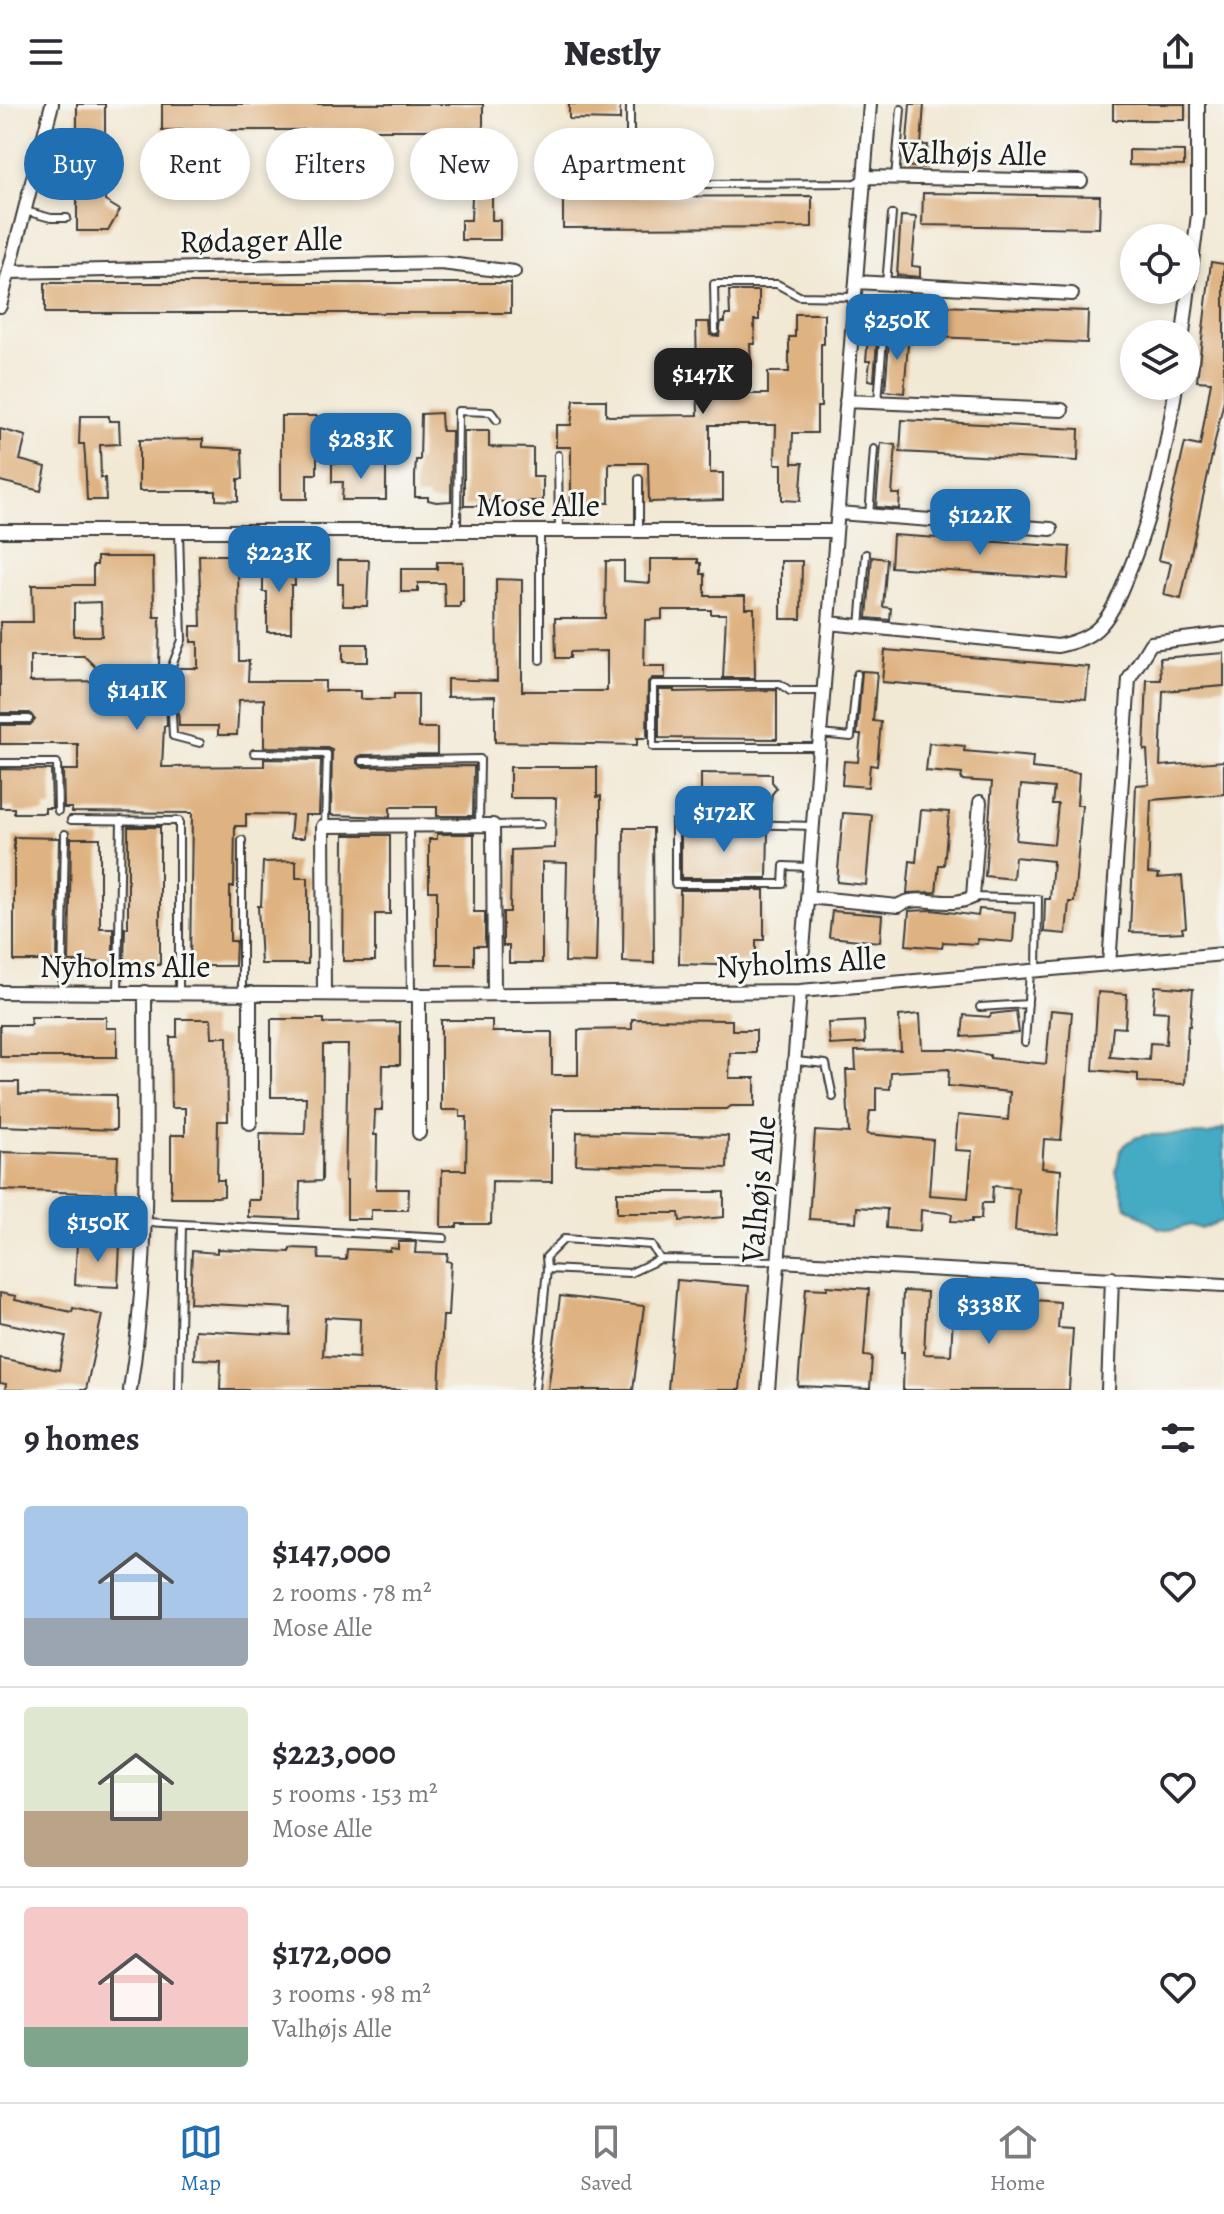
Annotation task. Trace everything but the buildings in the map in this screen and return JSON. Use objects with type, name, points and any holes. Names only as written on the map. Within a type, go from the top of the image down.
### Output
[{"type":"street","points":[[0,306],[52,104]]},
{"type":"street","name":"Valhøjs Alle","points":[[803,950],[870,104]]},
{"type":"street","points":[[1185,320],[1198,215],[1198,104]]},
{"type":"street","name":"Valhøjs Alle","points":[[864,177],[1081,181]]},
{"type":"street","name":"Rødager Alle","points":[[9,272],[441,263],[514,272]]},
{"type":"street","points":[[856,282],[1072,294]]},
{"type":"street","points":[[829,623],[1058,646],[1078,641],[1096,630],[1114,608],[1140,546],[1167,450],[1174,400]]},
{"type":"street","points":[[846,401],[1062,410]]},
{"type":"street","points":[[838,513],[1051,529]]},
{"type":"street","name":"Mose Alle","points":[[0,531],[836,531]]},
{"type":"street","points":[[1109,965],[1129,679],[1151,643],[1224,634]]},
{"type":"street","points":[[807,897],[898,906],[906,900],[959,904],[973,897],[980,802]]},
{"type":"street","points":[[324,994],[323,826],[486,825],[494,994]]},
{"type":"street","name":"Nyholms Alle","points":[[0,992],[415,995],[800,991],[1224,954]]},
{"type":"street","name":"Valhøjs Alle","points":[[768,1390],[800,991]]},
{"type":"street","points":[[130,1390],[139,1333],[146,1222],[145,992]]},
{"type":"street","name":"Nyholms Alle","points":[[246,993],[250,1123]]},
{"type":"street","points":[[415,995],[419,1133]]},
{"type":"street","points":[[779,1261],[1224,1285]]},
{"type":"street","points":[[1108,1390],[1112,1278]]},
{"type":"lane","points":[[630,104],[630,128]]},
{"type":"lane","points":[[895,178],[901,109]]},
{"type":"lane","name":"Valhøjs Alle","points":[[714,184],[855,183],[864,177]]},
{"type":"lane","points":[[25,211],[51,218],[67,218]]},
{"type":"lane","points":[[886,284],[892,214]]},
{"type":"lane","points":[[715,331],[714,284],[777,284],[799,296],[855,297]]},
{"type":"lane","points":[[878,402],[884,326]]},
{"type":"lane","points":[[457,531],[458,411],[491,412],[497,420]]},
{"type":"lane","points":[[869,516],[874,449]]},
{"type":"lane","points":[[558,455],[559,531]]},
{"type":"lane","points":[[639,479],[639,531]]},
{"type":"lane","points":[[179,531],[182,640],[170,671],[173,736],[200,743]]},
{"type":"lane","points":[[540,531],[540,660]]},
{"type":"lane","points":[[860,627],[866,554]]},
{"type":"lane","points":[[823,691],[790,691],[780,684],[653,684],[653,747],[820,741],[851,737],[857,674]]},
{"type":"lane","points":[[0,719],[29,719]]},
{"type":"lane","points":[[254,753],[327,754],[325,826]]},
{"type":"lane","points":[[362,761],[480,759],[486,825],[541,824]]},
{"type":"lane","points":[[0,763],[57,763],[58,811]]},
{"type":"lane","points":[[71,820],[179,821],[179,992]]},
{"type":"lane","points":[[118,992],[121,820]]},
{"type":"lane","points":[[809,867],[784,866],[783,884],[675,884],[675,822],[813,826]]},
{"type":"lane","points":[[409,826],[415,995]]},
{"type":"lane","points":[[62,992],[65,834]]},
{"type":"lane","points":[[242,840],[246,993]]},
{"type":"lane","points":[[973,897],[1038,899],[1034,972],[1025,1042]]},
{"type":"lane","points":[[980,1007],[1028,1004]]},
{"type":"lane","points":[[795,1061],[826,1064],[833,1097]]},
{"type":"lane","points":[[146,1222],[444,1238]]},
{"type":"lane","points":[[179,1390],[182,1224]]},
{"type":"lane","points":[[535,1390],[546,1257],[564,1239],[651,1245],[660,1259]]},
{"type":"lane","points":[[547,1269],[630,1273],[660,1259],[779,1261]]},
{"type":"water","points":[[1224,1128],[1224,1220],[1201,1229],[1190,1225],[1173,1230],[1159,1228],[1126,1206],[1116,1172],[1120,1151],[1126,1144],[1146,1135],[1209,1134]]}]
